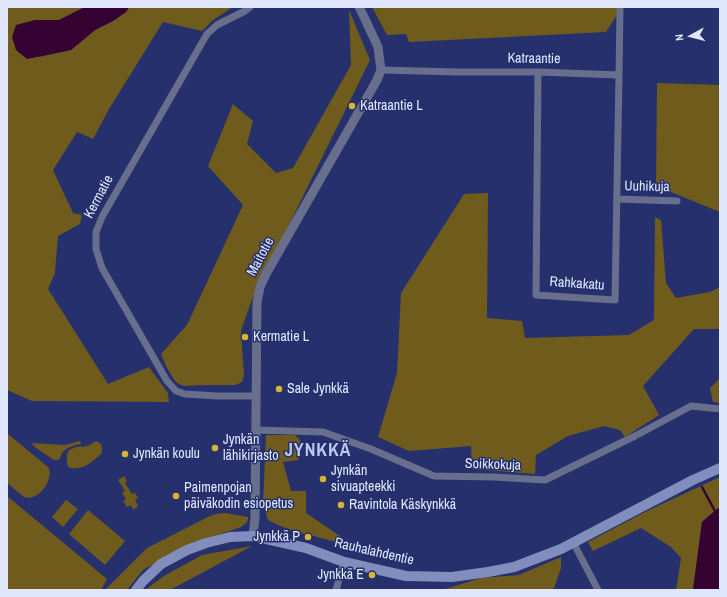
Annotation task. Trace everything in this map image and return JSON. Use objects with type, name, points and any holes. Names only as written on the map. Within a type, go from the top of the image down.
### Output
[{"type":"main road","name":"Rauhalahdentie","points":[[136,590],[161,564],[187,550],[206,543],[230,537],[253,536],[306,548],[344,562],[406,576],[452,578],[514,567],[561,549],[692,480],[720,468]]},
{"type":"street","name":"Kermatie","points":[[250,7],[217,25],[207,34],[102,217],[96,232],[96,249],[102,268],[167,381],[176,391],[185,394],[256,396]]},
{"type":"street","points":[[358,7],[378,47],[381,70]]},
{"type":"street","points":[[619,75],[620,7]]},
{"type":"street","name":"Maitotie","points":[[253,536],[255,518],[257,303],[260,287],[377,80],[381,70]]},
{"type":"street","name":"Katraantie","points":[[381,70],[538,72],[619,75]]},
{"type":"street","name":"Rahkakatu","points":[[538,72],[536,295],[615,300],[619,75]]},
{"type":"street","name":"Uuhikuja","points":[[617,199],[677,201]]},
{"type":"street","name":"Soikkokuja","points":[[256,430],[324,432],[371,449],[434,476],[545,480],[635,436],[691,406],[720,409]]},
{"type":"street","points":[[573,542],[598,590]]},
{"type":"street","points":[[336,590],[344,562]]},
{"type":"shaded area","points":[[7,7],[85,7],[59,20],[35,20],[39,57],[71,50],[95,30],[113,21],[126,12],[129,7],[233,7],[213,20],[202,31],[163,22],[109,109],[93,139],[77,132],[53,170],[73,213],[82,215],[80,224],[58,236],[55,273],[48,289],[108,384],[149,367],[168,393],[169,402],[32,401],[7,390]]},
{"type":"shaded area","points":[[85,7],[129,7],[126,12],[113,21],[95,30],[71,50],[27,59],[16,50],[12,37],[16,25],[35,20],[59,20]]},
{"type":"shaded area","points":[[372,7],[622,7],[606,32],[409,42],[406,34],[387,35]]},
{"type":"shaded area","points":[[349,10],[370,60],[251,302],[241,331],[244,376],[242,382],[236,385],[184,386],[177,383],[166,366],[161,354],[187,325],[243,205],[208,166],[233,104],[253,121],[247,144],[276,173],[293,168],[351,65]]},
{"type":"shaded area","points":[[657,83],[720,85],[720,212],[656,186]]},
{"type":"shaded area","points":[[488,193],[487,318],[522,321],[525,338],[629,335],[654,320],[655,217],[661,220],[666,283],[676,298],[710,292],[720,287],[720,329],[694,329],[643,386],[659,415],[625,437],[620,430],[604,426],[568,436],[536,455],[535,474],[472,469],[471,446],[409,451],[378,437],[397,373],[401,293],[464,194]]},
{"type":"shaded area","points":[[720,378],[720,403],[713,402],[710,388]]},
{"type":"shaded area","points":[[7,433],[49,468],[50,473],[47,484],[39,493],[29,498],[24,497],[7,483]]},
{"type":"shaded area","points":[[266,435],[295,435],[300,440],[298,460],[283,462],[291,491],[306,491],[306,513],[343,538],[340,543],[294,531],[268,520],[263,505]]},
{"type":"shaded area","points":[[80,441],[81,444],[74,445],[65,450],[60,459],[57,460],[54,460],[31,443],[65,445]]},
{"type":"shaded area","points":[[96,441],[101,444],[102,453],[91,463],[82,467],[68,467],[67,454],[70,450],[73,448],[90,445]]},
{"type":"shaded area","points":[[124,476],[127,481],[125,483],[132,494],[135,493],[138,498],[135,500],[138,506],[133,510],[131,505],[127,507],[123,501],[126,499],[122,493],[125,491],[118,480]]},
{"type":"shaded area","points":[[720,477],[720,508],[702,522],[693,590],[676,590],[681,558],[671,547],[641,528],[593,551],[588,542],[647,511]]},
{"type":"shaded area","points":[[7,496],[107,579],[101,590],[7,590]]},
{"type":"shaded area","points":[[66,500],[78,509],[63,527],[52,517]]},
{"type":"shaded area","points":[[720,508],[720,590],[693,590],[702,522]]},
{"type":"shaded area","points":[[88,510],[125,541],[105,565],[69,534]]},
{"type":"shaded area","points":[[225,513],[248,517],[248,520],[241,527],[194,542],[143,570],[127,590],[105,590],[147,548],[210,516]]},
{"type":"shaded area","points":[[252,546],[170,590],[145,590],[164,576],[202,555]]},
{"type":"shaded area","points":[[561,557],[561,568],[554,588],[549,590],[442,590],[481,578],[519,575]]},
{"type":"waterway","points":[[702,487],[716,513]]},
{"type":"place","name":"Katraantie L","points":[[352,106]]},
{"type":"place","name":"Kermatie L","points":[[245,337]]},
{"type":"place","name":"Sale Jynkkä","points":[[279,389]]},
{"type":"place","name":"Jynkän lähikirjasto","points":[[215,448]]},
{"type":"place","name":"Jynkän koulu","points":[[125,454]]},
{"type":"place","name":"Jynkän sivuapteekki","points":[[323,479]]},
{"type":"place","name":"Paimenpojan päiväkodin esiopetus","points":[[176,496]]},
{"type":"place","name":"Ravintola Käskynkkä","points":[[341,505]]},
{"type":"place","name":"Jynkkä P","points":[[308,537]]},
{"type":"place","name":"Jynkkä E","points":[[372,575]]},
{"type":"district","name":"JYNKKÄ","points":[[318,451]]}]
